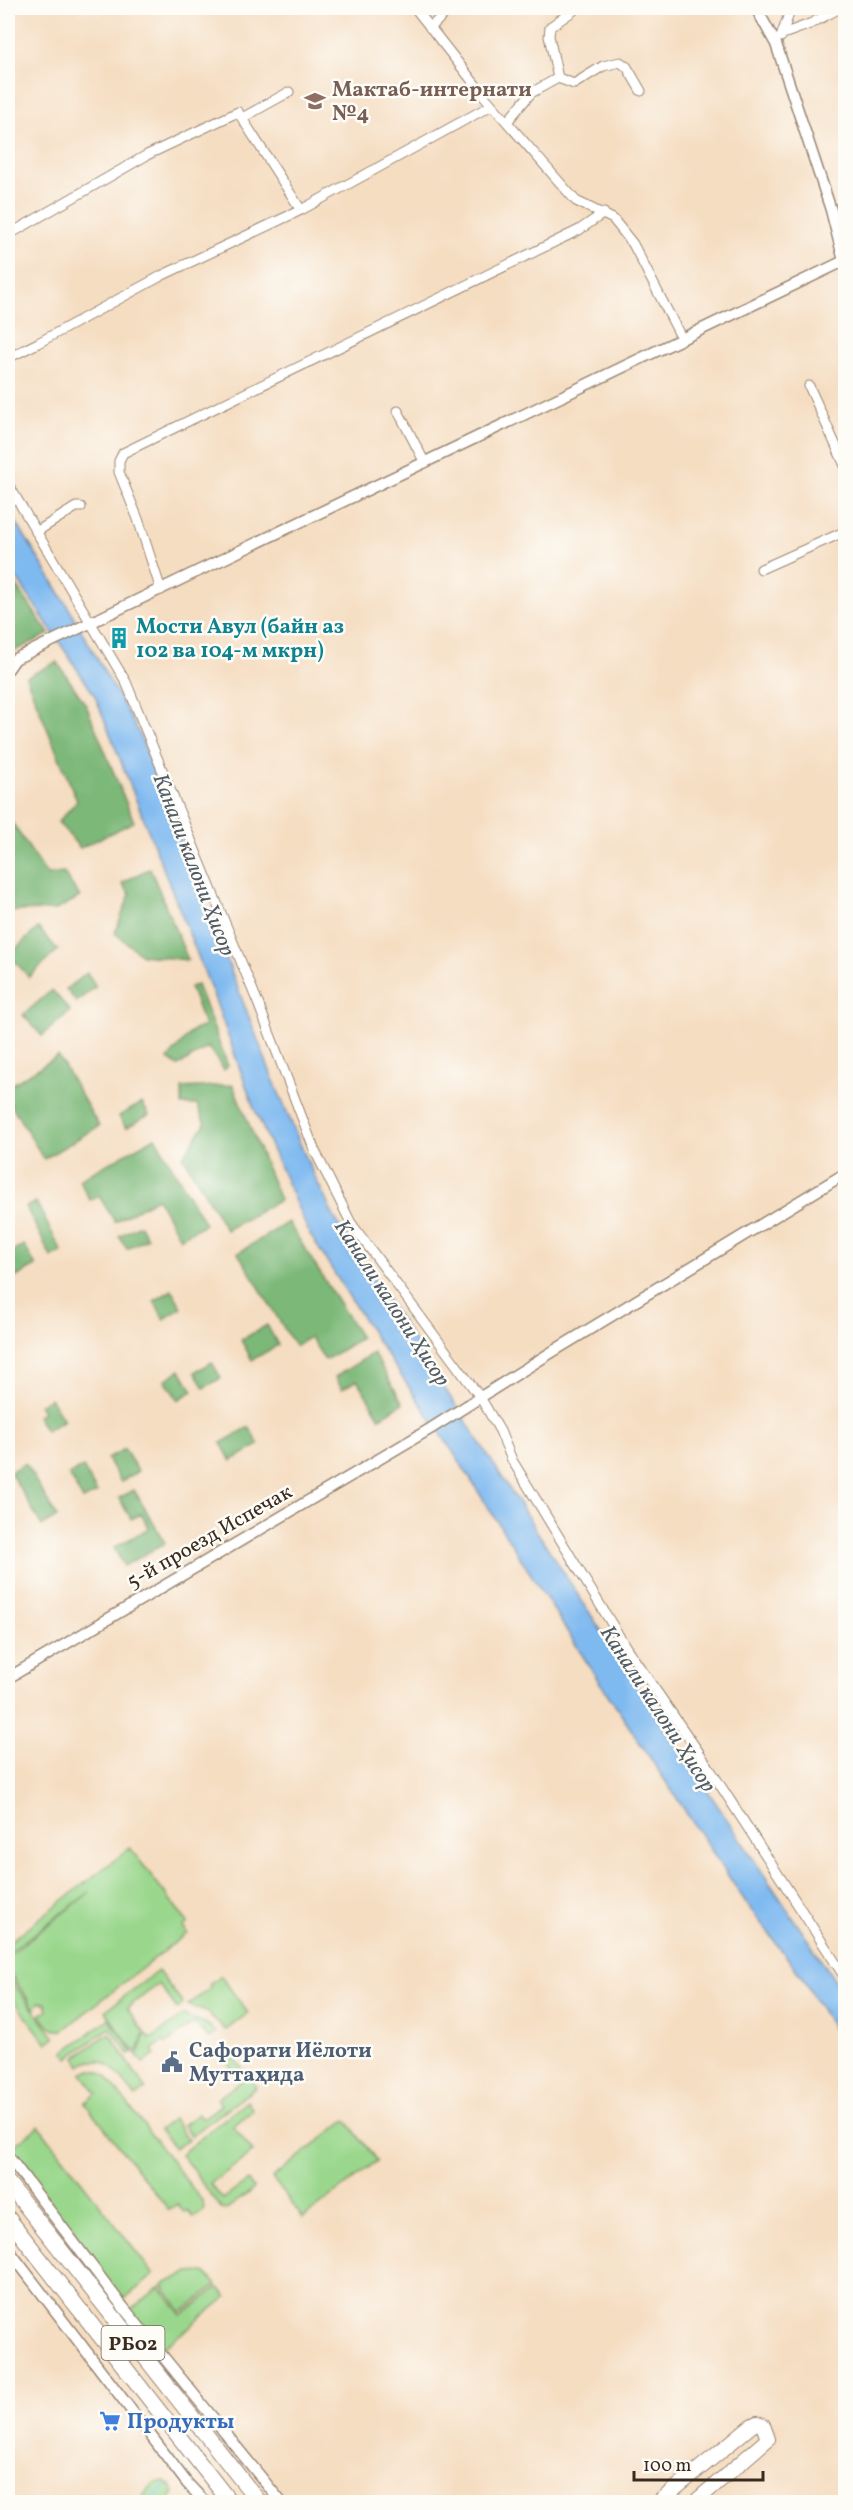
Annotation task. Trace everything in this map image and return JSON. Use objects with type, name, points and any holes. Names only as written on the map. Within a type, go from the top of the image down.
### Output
[{"type":"highway","name":"РБ02","points":[[8,2183],[259,2502]]},
{"type":"highway","name":"РБ02","points":[[8,2218],[230,2502]]},
{"type":"main road","points":[[659,2502],[751,2426],[757,2423],[763,2425],[768,2439],[695,2502]]},
{"type":"main road","points":[[695,2473],[711,2490]]},
{"type":"street","points":[[415,8],[492,105],[576,201],[613,219],[633,244],[682,339]]},
{"type":"street","points":[[430,28],[450,8]]},
{"type":"street","points":[[558,78],[549,36],[550,27],[577,8]]},
{"type":"street","points":[[8,669],[15,659],[92,621],[161,590],[845,260],[831,210],[776,44],[756,8]]},
{"type":"street","points":[[776,44],[783,34],[791,8]]},
{"type":"street","points":[[783,34],[810,24],[840,8]]},
{"type":"street","points":[[507,122],[531,93],[558,78],[574,84],[603,66],[620,62],[627,67],[641,91]]},
{"type":"street","points":[[242,118],[289,92]]},
{"type":"street","points":[[8,355],[38,344],[163,274],[301,210],[492,105]]},
{"type":"street","points":[[8,235],[147,155],[238,112],[301,210]]},
{"type":"street","points":[[161,590],[138,519],[119,472],[119,461],[123,453],[423,308],[579,230],[604,213]]},
{"type":"street","points":[[809,386],[846,468]]},
{"type":"street","points":[[399,411],[425,463]]},
{"type":"street","points":[[8,484],[92,621],[140,712],[258,1003],[314,1149],[351,1223],[480,1397],[500,1431],[512,1460],[627,1648],[700,1754],[846,1979]]},
{"type":"street","points":[[36,532],[76,507],[81,507]]},
{"type":"street","points":[[760,569],[846,531]]},
{"type":"street","name":"5-й проезд Испечак","points":[[8,1678],[430,1429],[846,1173]]},
{"type":"street","points":[[8,2156],[123,2307],[281,2502]]},
{"type":"street","points":[[8,2249],[187,2483],[205,2502]]},
{"type":"green space","points":[[8,573],[49,634],[8,656]]},
{"type":"green space","points":[[57,662],[86,705],[134,822],[80,848],[58,822],[77,801],[26,677]]},
{"type":"green space","points":[[11,821],[47,875],[64,873],[80,897],[56,910],[10,911],[8,907],[8,824]]},
{"type":"green space","points":[[150,868],[188,960],[142,955],[115,933],[130,894],[122,883]]},
{"type":"green space","points":[[38,928],[58,950],[29,977],[9,955]]},
{"type":"green space","points":[[87,973],[96,986],[76,1002],[66,989]]},
{"type":"green space","points":[[197,985],[228,1066],[224,1070],[208,1047],[178,1066],[168,1059],[192,1031],[205,1026],[190,987]]},
{"type":"green space","points":[[52,990],[70,1011],[42,1036],[23,1015]]},
{"type":"green space","points":[[58,1056],[99,1126],[44,1159],[8,1100],[8,1087]]},
{"type":"green space","points":[[233,1085],[280,1200],[226,1230],[183,1156],[205,1124],[197,1105],[182,1105],[182,1088]]},
{"type":"green space","points":[[142,1103],[149,1115],[126,1128],[119,1116]]},
{"type":"green space","points":[[155,1137],[205,1224],[180,1238],[157,1198],[115,1222],[99,1196],[90,1200],[79,1180]]},
{"type":"green space","points":[[36,1202],[62,1252],[51,1257],[26,1207]]},
{"type":"green space","points":[[288,1222],[361,1338],[325,1360],[310,1337],[295,1346],[238,1253]]},
{"type":"green space","points":[[140,1225],[147,1238],[127,1249],[119,1236]]},
{"type":"green space","points":[[24,1245],[36,1266],[9,1281],[8,1254]]},
{"type":"green space","points":[[172,1290],[182,1308],[164,1319],[154,1301]]},
{"type":"green space","points":[[267,1325],[278,1345],[252,1360],[241,1340]]},
{"type":"green space","points":[[373,1353],[403,1403],[380,1418],[357,1380],[342,1389],[335,1377]]},
{"type":"green space","points":[[212,1362],[221,1378],[204,1388],[195,1372]]},
{"type":"green space","points":[[180,1370],[193,1391],[178,1400],[165,1380]]},
{"type":"green space","points":[[50,1398],[64,1420],[46,1431],[37,1416],[43,1412],[39,1405]]},
{"type":"green space","points":[[249,1427],[259,1445],[231,1461],[221,1443]]},
{"type":"green space","points":[[124,1449],[138,1471],[121,1482],[107,1459]]},
{"type":"green space","points":[[25,1463],[57,1517],[42,1526],[10,1472]]},
{"type":"green space","points":[[83,1467],[97,1493],[83,1500],[69,1475]]},
{"type":"green space","points":[[134,1490],[165,1543],[124,1566],[114,1548],[149,1528],[141,1514],[131,1519],[119,1498]]},
{"type":"green space","points":[[130,1848],[188,1923],[183,1927],[187,1933],[63,2030],[52,2029],[40,2015],[48,2010],[46,2003],[39,2002],[35,2009],[8,1971],[8,1956],[90,1892],[8,1953],[8,1943]]},
{"type":"green space","points":[[158,1971],[183,2004],[177,2009],[159,1984],[127,2008],[144,2032],[139,2049],[135,2052],[105,2011]]},
{"type":"green space","points":[[8,1976],[55,2038],[47,2044],[8,1993]]},
{"type":"green space","points":[[221,1976],[248,2013],[226,2030],[208,2013],[188,2005],[211,1988],[209,1985]]},
{"type":"green space","points":[[183,2015],[207,2024],[216,2033],[209,2038],[194,2023],[166,2044],[163,2041],[152,2050],[155,2055],[143,2063],[136,2054],[140,2051],[146,2034],[151,2039]]},
{"type":"green space","points":[[109,2019],[133,2052],[129,2054],[110,2028],[68,2058],[64,2052]]},
{"type":"green space","points":[[109,2033],[146,2089],[136,2097],[119,2075],[106,2064],[98,2061],[81,2066],[76,2057]]},
{"type":"green space","points":[[226,2048],[256,2087],[191,2136],[183,2125],[198,2114],[202,2119],[221,2105],[217,2099],[241,2081],[220,2053]]},
{"type":"green space","points":[[90,2070],[99,2071],[106,2076],[203,2202],[204,2209],[200,2214],[193,2217],[187,2210],[184,2212],[178,2204],[169,2210],[85,2103],[97,2093],[82,2074]]},
{"type":"green space","points":[[247,2101],[253,2110],[233,2126],[253,2152],[210,2184],[223,2199],[248,2181],[254,2189],[225,2210],[221,2209],[181,2154]]},
{"type":"green space","points":[[173,2119],[188,2140],[175,2148],[159,2130]]},
{"type":"green space","points":[[346,2120],[377,2161],[303,2218],[272,2178]]},
{"type":"green space","points":[[39,2126],[154,2275],[120,2302],[8,2156],[8,2150]]},
{"type":"green space","points":[[205,2272],[216,2285],[182,2312],[162,2285],[188,2273]]},
{"type":"green space","points":[[160,2287],[182,2315],[218,2287],[227,2297],[158,2352],[127,2312]]},
{"type":"green space","points":[[164,2481],[171,2485],[174,2493],[167,2502],[138,2502],[154,2483]]},
{"type":"water","points":[[8,509],[67,605],[139,733],[271,1074],[306,1158],[334,1217],[622,1663],[830,1973],[845,2000],[845,2049],[801,1976],[749,1907],[595,1675],[448,1444],[376,1339],[309,1233],[254,1108],[213,994],[95,696],[8,565]]},
{"type":"waterway","points":[[150,2502],[166,2485]]},
{"type":"place","name":"Мактаб-интернати №4","points":[[315,101]]},
{"type":"place","name":"Мости Авул (байн аз 102 ва 104-м мкрн)","points":[[119,638]]},
{"type":"place","name":"Сафорати Иёлоти Муттаҳида","points":[[172,2062]]},
{"type":"place","name":"Продукты","points":[[110,2421]]},
{"type":"water label","name":"Канали калони Ҳисор","points":[[195,864]]},
{"type":"water label","name":"Канали калони Ҳисор","points":[[393,1302]]},
{"type":"water label","name":"Канали калони Ҳисор","points":[[659,1708]]}]
